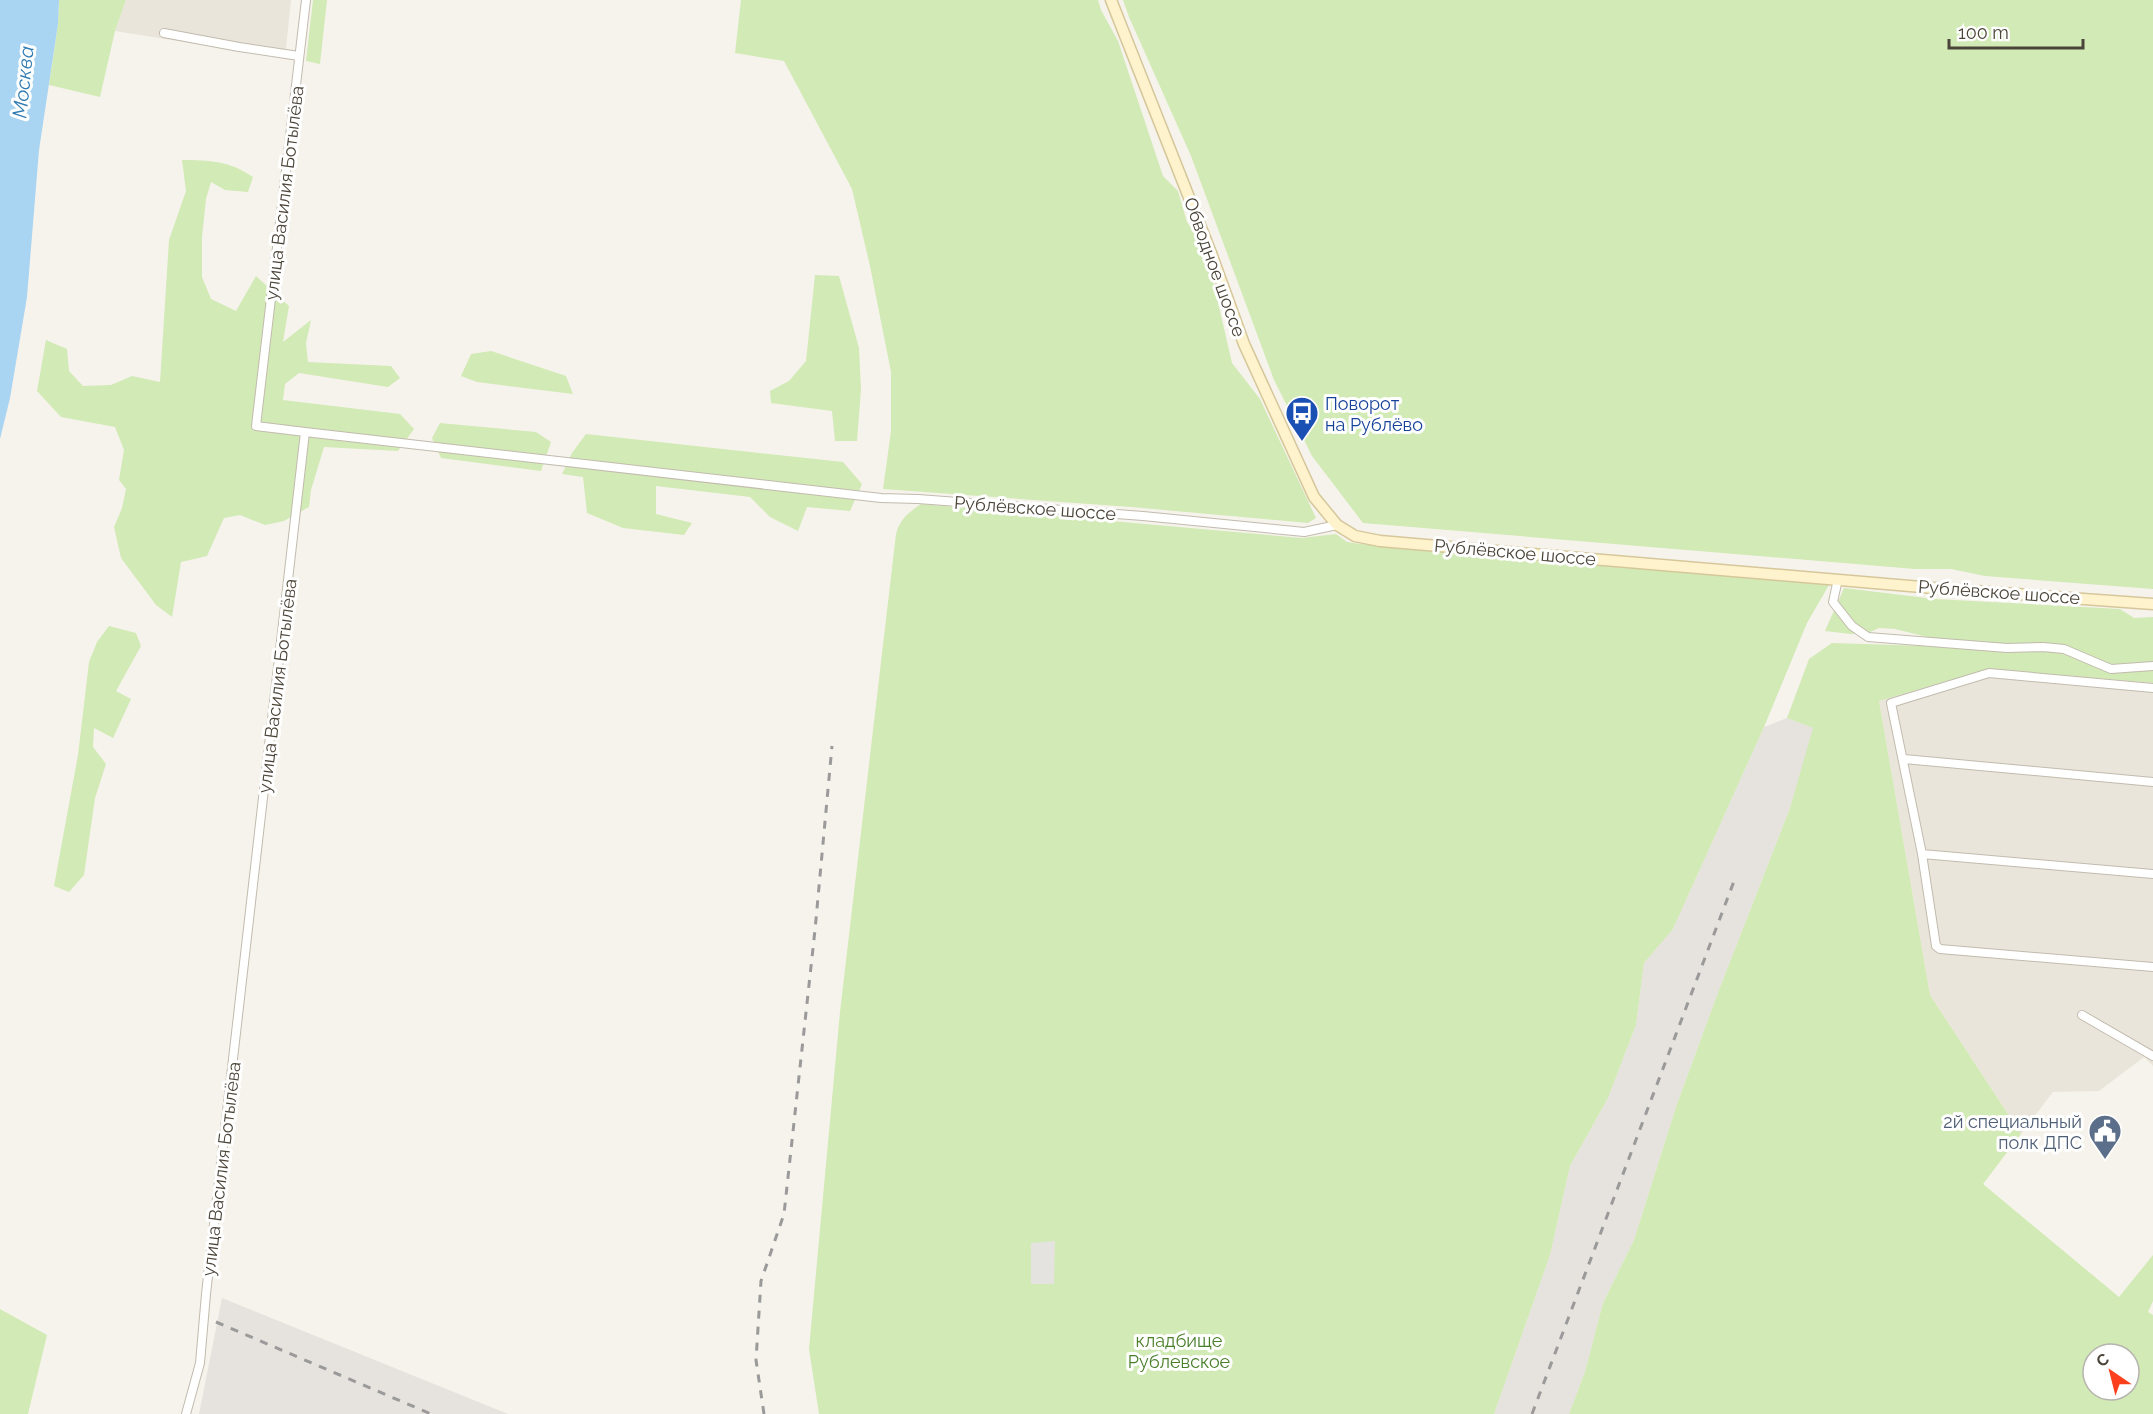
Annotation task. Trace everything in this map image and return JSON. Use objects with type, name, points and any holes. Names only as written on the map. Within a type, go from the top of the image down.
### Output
[{"type":"street","name":"улица Василия Ботылёва","points":[[186,1414],[200,1363],[305,432],[256,426],[306,0]]},
{"type":"street","name":"Обводное шоссе","points":[[1111,0],[1211,253],[1244,344],[1314,497],[1336,525]]},
{"type":"street","points":[[164,33],[299,56]]},
{"type":"street","name":"Рублёвское шоссе","points":[[305,432],[881,498],[1143,516],[1304,532],[1336,525],[1355,536],[1380,541],[2153,604]]},
{"type":"street","points":[[1838,579],[1833,602],[1852,626],[1868,637],[2007,648],[2064,649],[2111,669],[2153,666]]},
{"type":"street","points":[[2153,688],[1989,673],[1891,703],[1922,854],[1934,942],[1940,949],[2153,968]]},
{"type":"street","points":[[1904,759],[2153,782]]},
{"type":"street","points":[[1922,854],[2153,874]]},
{"type":"street","points":[[2082,1016],[2153,1056]]},
{"type":"shaded area","points":[[126,0],[291,0],[285,58],[115,31]]},
{"type":"shaded area","points":[[1988,669],[2153,683],[2153,1066],[2144,1057],[2099,1091],[2053,1092],[2021,1134],[1930,995],[1879,701]]},
{"type":"shaded area","points":[[1787,718],[1814,728],[1790,808],[1677,1104],[1634,1240],[1603,1303],[1585,1372],[1569,1414],[1494,1414],[1550,1255],[1570,1166],[1608,1098],[1636,1025],[1644,963],[1673,929],[1764,727]]},
{"type":"shaded area","points":[[1055,1241],[1054,1284],[1031,1284],[1031,1243]]},
{"type":"shaded area","points":[[222,1298],[508,1414],[199,1414]]},
{"type":"green space","points":[[59,0],[126,0],[115,31],[100,97],[49,85],[58,24]]},
{"type":"green space","points":[[313,0],[327,0],[320,64],[306,61]]},
{"type":"green space","points":[[741,0],[1098,0],[1118,41],[1163,176],[1178,191],[1187,222],[1205,246],[1232,363],[1260,399],[1316,518],[1308,523],[1131,507],[883,489],[891,431],[891,372],[852,189],[784,61],[735,53]]},
{"type":"green space","points":[[1123,0],[2153,0],[2153,589],[1985,576],[1951,569],[1915,569],[1363,523],[1312,456],[1274,380],[1191,156]]},
{"type":"green space","points":[[182,160],[219,162],[253,177],[248,192],[225,190],[211,182],[206,199],[202,237],[202,277],[211,299],[236,311],[256,276],[289,306],[283,342],[311,320],[306,343],[308,362],[391,366],[400,378],[388,387],[299,373],[285,384],[283,400],[400,414],[414,429],[398,451],[324,447],[311,490],[309,507],[284,521],[265,525],[240,515],[224,518],[207,556],[181,562],[172,617],[156,605],[121,558],[114,527],[122,508],[126,489],[119,480],[124,450],[115,427],[61,417],[37,391],[46,340],[67,349],[69,371],[83,386],[111,385],[132,376],[160,382],[169,240],[186,191]]},
{"type":"green space","points":[[815,275],[839,276],[859,348],[861,389],[857,441],[835,441],[832,411],[771,403],[770,391],[789,381],[806,361]]},
{"type":"green space","points":[[491,351],[566,376],[573,394],[477,382],[461,376],[471,354]]},
{"type":"green space","points":[[440,423],[536,432],[551,442],[541,471],[441,458],[432,438]]},
{"type":"green space","points":[[586,434],[843,462],[862,484],[850,511],[807,507],[798,531],[770,517],[750,497],[656,486],[656,514],[692,523],[684,535],[623,528],[587,513],[583,477],[562,474],[572,453]]},
{"type":"green space","name":"кладбище Рублевское","points":[[921,504],[1302,538],[1336,534],[1347,542],[1361,544],[1829,585],[1807,623],[1764,727],[1673,929],[1644,963],[1636,1025],[1608,1098],[1570,1166],[1550,1255],[1494,1414],[819,1414],[809,1349],[840,1012],[896,534],[905,517]]},
{"type":"green space","points":[[1844,588],[1935,599],[2120,609],[2134,618],[2153,617],[2153,683],[1988,669],[1879,701],[1930,995],[2021,1134],[1983,1184],[2119,1297],[2153,1255],[2153,1301],[2148,1312],[2153,1315],[2153,1414],[1569,1414],[1585,1372],[1603,1303],[1634,1240],[1677,1104],[1790,808],[1813,728],[1787,718],[1809,659],[1832,643],[1926,646],[1927,637],[1895,629],[1879,628],[1868,633],[1825,631]]},
{"type":"green space","points":[[109,626],[136,633],[141,646],[116,691],[131,699],[113,738],[94,728],[93,747],[106,764],[95,798],[84,875],[69,892],[54,886],[78,755],[89,662],[97,642]]},
{"type":"green space","points":[[0,1309],[47,1335],[28,1414],[0,1414]]},
{"type":"water","name":"Москва","points":[[0,0],[59,0],[58,24],[39,150],[27,297],[10,398],[0,439]]},
{"type":"railway","points":[[764,1414],[756,1360],[761,1281],[784,1214],[815,930],[832,746]]},
{"type":"railway","points":[[1532,1414],[1736,876]]},
{"type":"railway","points":[[216,1322],[431,1414]]},
{"type":"place","name":"Поворот на Рублёво","points":[[1302,442]]},
{"type":"place","name":"2й специальный полк ДПС","points":[[2105,1160]]}]
